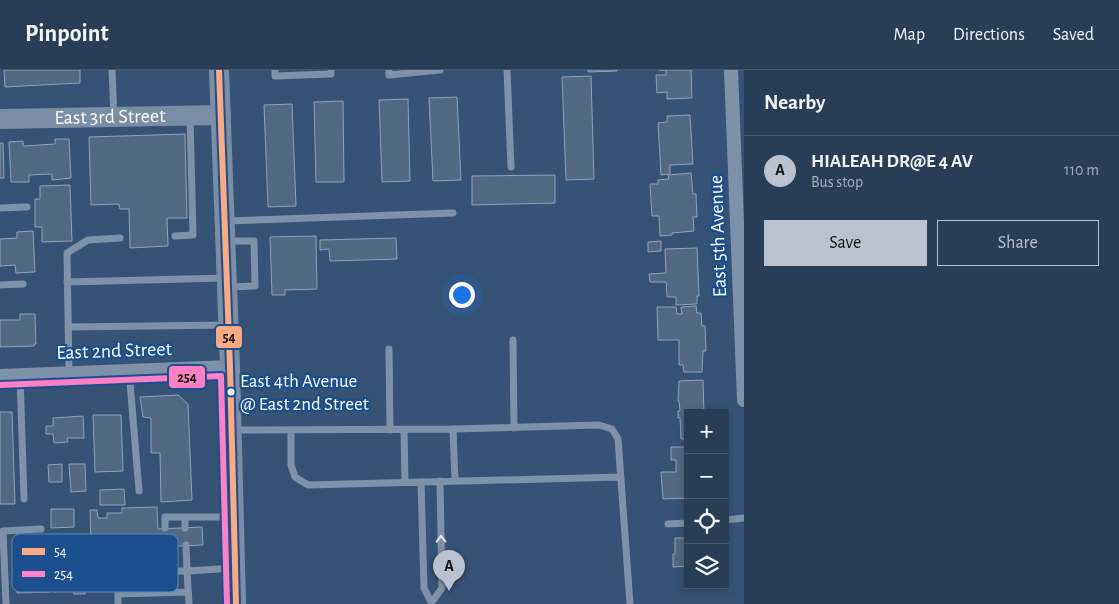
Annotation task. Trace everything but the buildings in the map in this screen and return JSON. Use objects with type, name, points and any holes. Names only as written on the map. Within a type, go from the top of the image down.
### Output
[{"type":"main road","points":[[219,70],[230,367],[236,604]]},
{"type":"main road","name":"East 3rd Street","points":[[0,119],[221,115]]},
{"type":"street","name":"East 5th Avenue","points":[[731,70],[744,400]]},
{"type":"street","name":"East 2nd Street","points":[[0,376],[230,367]]},
{"type":"lane","points":[[112,70],[114,117]]},
{"type":"lane","points":[[275,70],[276,76],[331,74],[331,70]]},
{"type":"lane","points":[[389,70],[389,74],[440,70]]},
{"type":"lane","points":[[507,70],[511,167]]},
{"type":"lane","points":[[175,236],[193,235],[190,115]]},
{"type":"lane","points":[[0,208],[27,207]]},
{"type":"lane","points":[[224,221],[453,213]]},
{"type":"lane","points":[[69,373],[67,253],[88,240],[120,238]]},
{"type":"lane","points":[[67,282],[226,283],[255,286],[254,241],[225,242]]},
{"type":"lane","points":[[0,285],[23,284]]},
{"type":"lane","points":[[68,327],[228,325]]},
{"type":"lane","points":[[513,340],[514,428]]},
{"type":"lane","points":[[390,349],[390,430]]},
{"type":"lane","points":[[129,370],[140,491]]},
{"type":"lane","points":[[20,375],[24,499]]},
{"type":"lane","points":[[231,430],[404,430],[598,425],[612,429],[618,439],[630,604]]},
{"type":"lane","points":[[454,429],[455,481]]},
{"type":"lane","points":[[404,430],[405,482]]},
{"type":"lane","points":[[291,431],[291,465],[295,477],[308,485],[621,477]]},
{"type":"lane","points":[[421,482],[424,588],[432,603],[442,588],[440,481]]},
{"type":"lane","points":[[185,517],[185,528]]},
{"type":"lane","points":[[165,528],[165,518],[233,517]]},
{"type":"lane","points":[[729,520],[744,518]]},
{"type":"lane","points":[[668,524],[684,523]]},
{"type":"lane","points":[[6,604],[2,531],[41,529]]},
{"type":"lane","points":[[186,545],[189,604]]},
{"type":"lane","points":[[178,571],[235,568]]},
{"type":"lane","points":[[118,604],[118,594],[188,592]]},
{"type":"transit line","name":"54","points":[[219,70],[230,367],[236,604]]},
{"type":"transit line","name":"254","points":[[0,385],[221,376],[227,604]]},
{"type":"place","name":"East 4th Avenue @ East 2nd Street","points":[[231,392]]},
{"type":"place","name":"HIALEAH DR@E 4 AV","points":[[449,591]]}]
